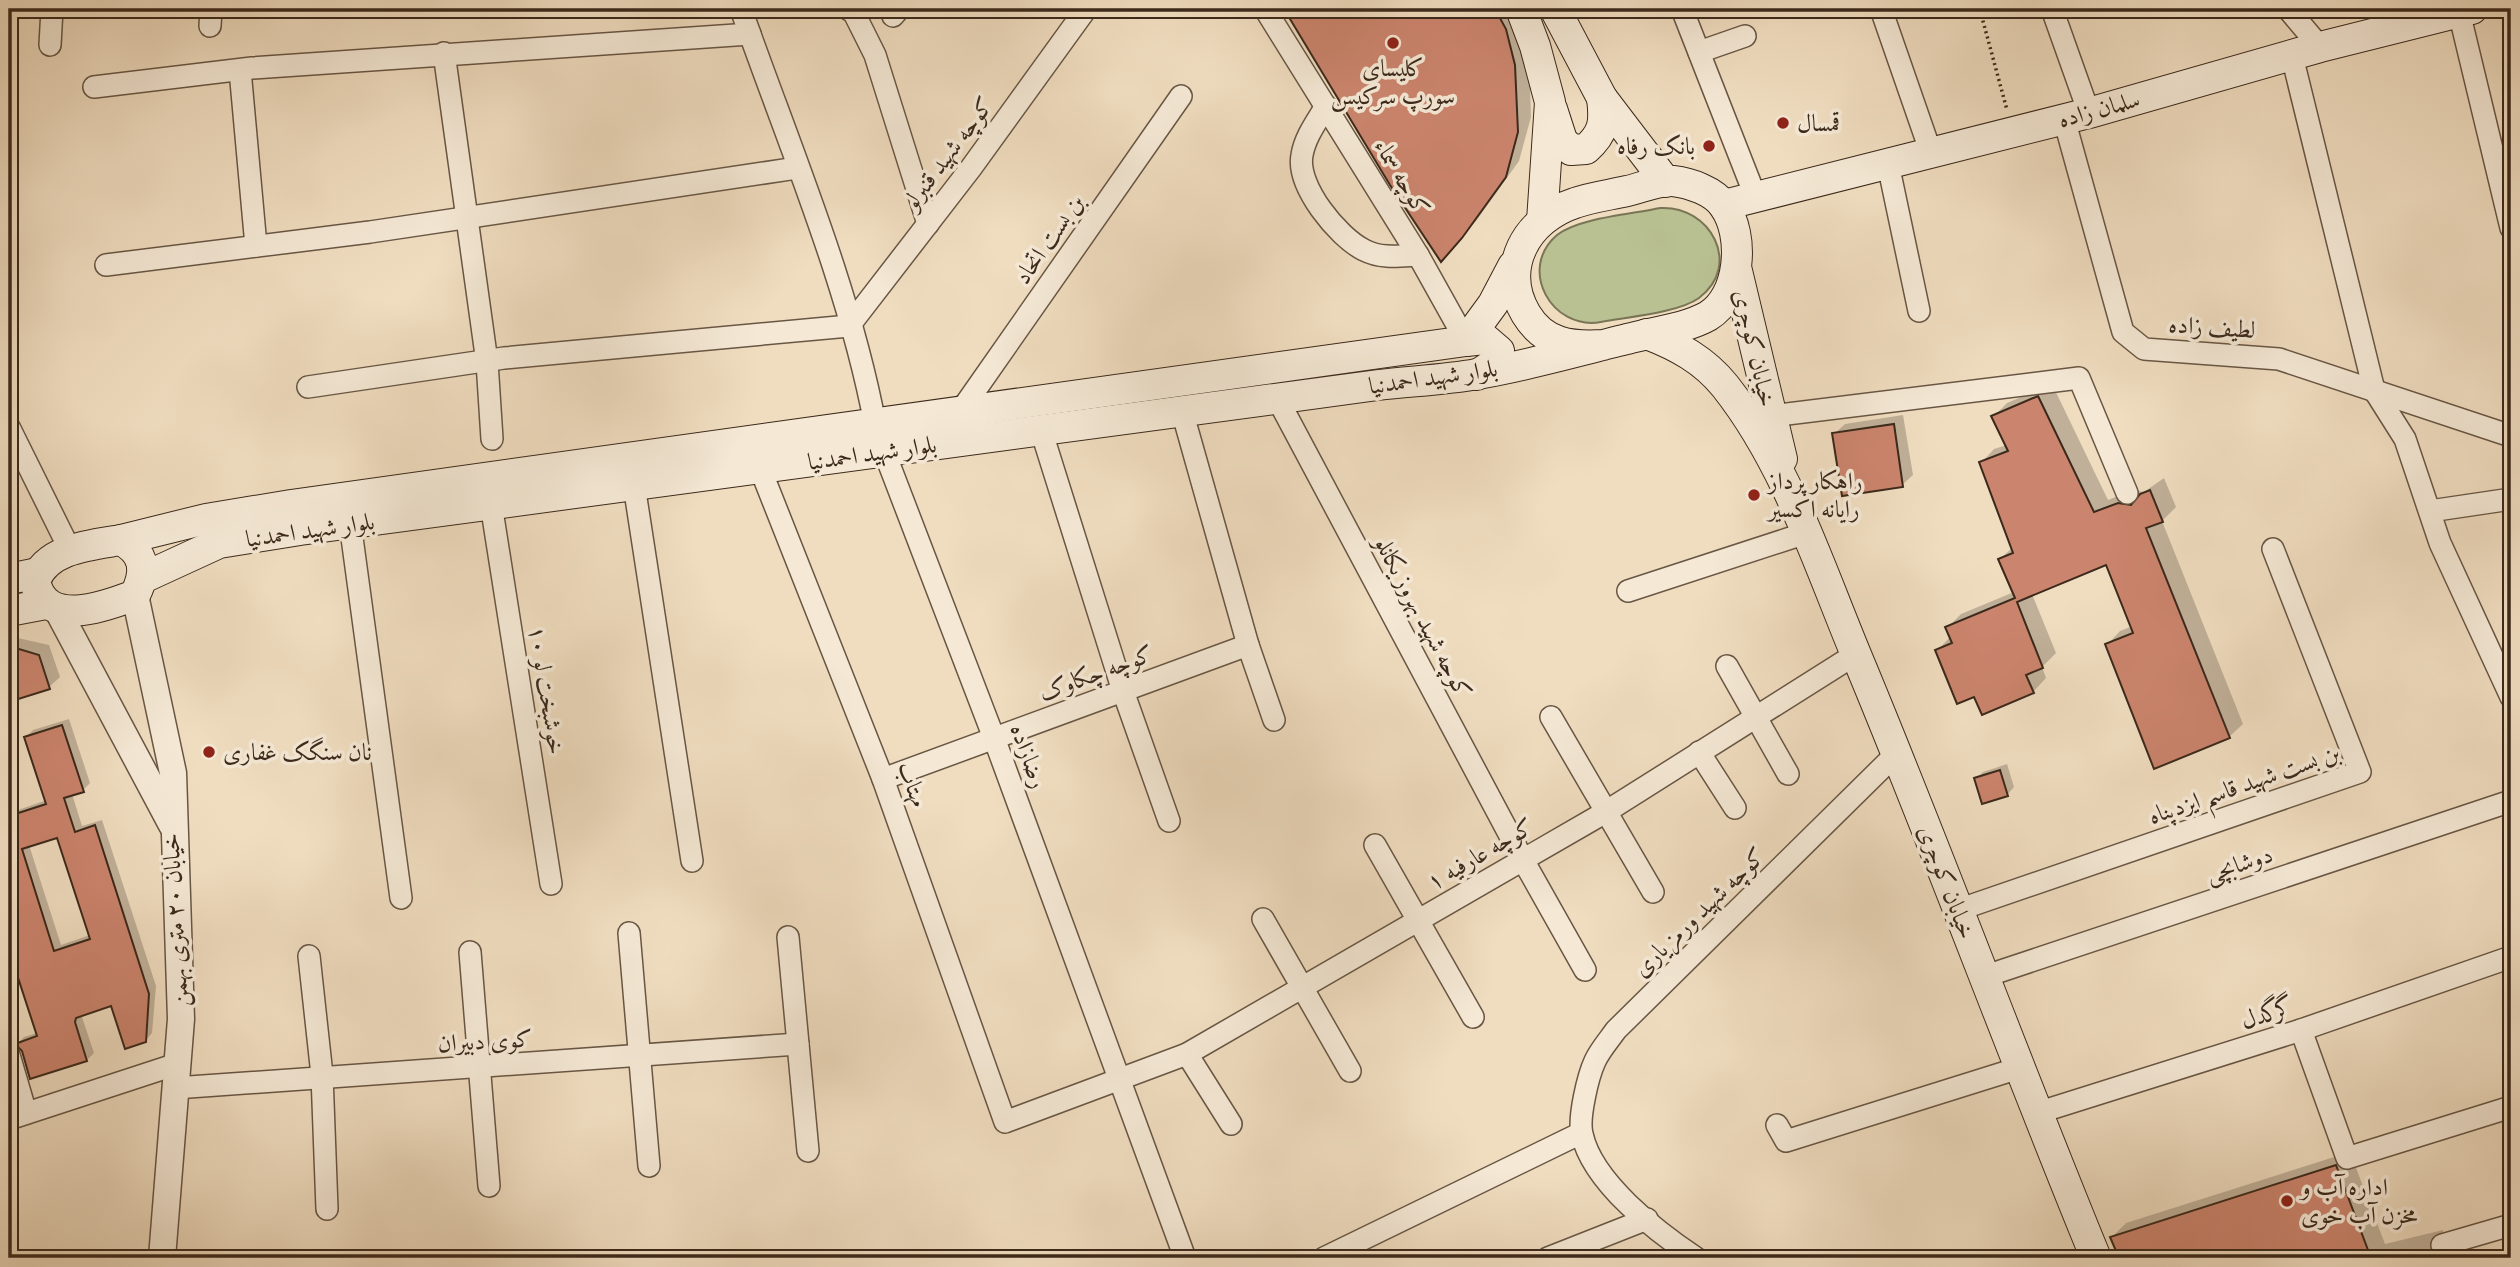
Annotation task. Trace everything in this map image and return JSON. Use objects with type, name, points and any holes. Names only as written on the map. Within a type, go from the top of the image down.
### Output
[{"type":"main road","points":[[1521,9],[1535,46],[1562,140],[1571,150],[1586,149],[1599,137],[1605,122],[1602,98]]},
{"type":"main road","points":[[1555,9],[1602,98],[1666,182]]},
{"type":"main road","name":"سلمان زاده","points":[[1724,205],[2077,116],[2320,47],[2465,10]]},
{"type":"main road","points":[[1542,221],[1550,102]]},
{"type":"main road","points":[[1666,182],[1701,188],[1724,205],[1736,240],[1737,271],[1728,293],[1709,315],[1603,345],[1573,347],[1556,343],[1531,323],[1517,298],[1513,266],[1526,239],[1542,221],[1573,203],[1666,182]]},
{"type":"main road","name":"بلوار شهید احمدنیا","points":[[52,607],[88,609],[140,586],[219,543],[760,468],[880,438],[960,412],[1466,341],[1493,304],[1513,266]]},
{"type":"main road","name":"خیابان کوچری","points":[[1737,271],[1771,416],[1800,520]]},
{"type":"main road","name":"خیابان کوچری","points":[[1647,334],[1677,345],[1700,360],[1725,386],[1757,434],[1800,520],[1897,753],[2096,1258]]},
{"type":"main road","points":[[1466,341],[1485,339],[1499,351],[1498,361],[1477,374]]},
{"type":"main road","name":"بلوار شهید احمدنیا","points":[[70,550],[206,519],[291,505],[880,438],[1041,430],[1477,374],[1603,345]]},
{"type":"main road","points":[[121,540],[135,547],[143,564],[140,586]]},
{"type":"main road","points":[[52,607],[37,591],[38,573],[47,562],[70,550]]},
{"type":"main road","points":[[9,579],[38,573]]},
{"type":"main road","points":[[9,611],[52,607]]},
{"type":"street","points":[[50,45],[52,9]]},
{"type":"street","points":[[848,9],[854,13],[875,55],[928,224]]},
{"type":"street","name":"کوچه شهید قنبرلو","points":[[849,326],[928,224],[1086,9]]},
{"type":"street","name":"کوچه سماء","points":[[1265,9],[1418,255],[1466,341]]},
{"type":"street","points":[[1682,9],[1756,198]]},
{"type":"street","points":[[1881,9],[1931,153]]},
{"type":"street","name":"لطیف زاده","points":[[2052,9],[2123,332],[2144,349],[2279,359],[2511,436]]},
{"type":"street","points":[[2288,9],[2320,47]]},
{"type":"street","name":"رضازاده","points":[[744,10],[833,272],[868,384],[880,438],[994,738],[1185,1258]]},
{"type":"street","points":[[2465,10],[2511,228]]},
{"type":"street","points":[[94,87],[240,69],[750,34]]},
{"type":"street","points":[[1699,52],[1745,36]]},
{"type":"street","points":[[444,53],[487,362],[492,439]]},
{"type":"street","points":[[2292,56],[2374,390],[2405,439],[2440,543],[2511,696]]},
{"type":"street","points":[[240,69],[256,246]]},
{"type":"street","name":"بن بست اتحاد","points":[[960,412],[1181,96]]},
{"type":"street","points":[[1326,106],[1312,127],[1301,156],[1307,187],[1335,228],[1365,251],[1388,257],[1418,255]]},
{"type":"street","points":[[1888,164],[1919,311]]},
{"type":"street","points":[[106,265],[468,217],[797,168]]},
{"type":"street","points":[[308,387],[487,362],[849,326]]},
{"type":"street","points":[[1771,416],[2079,378],[2127,493]]},
{"type":"street","name":"کوچه شهید بهروز یکانلو","points":[[1277,398],[1523,860],[1585,970]]},
{"type":"street","points":[[1182,411],[1248,645],[1274,720]]},
{"type":"street","points":[[9,427],[70,550]]},
{"type":"street","points":[[1041,430],[1123,691],[1169,821]]},
{"type":"street","name":"مهتاب","points":[[760,468],[883,779],[1005,1122]]},
{"type":"street","points":[[634,485],[692,861]]},
{"type":"street","points":[[2430,511],[2511,499]]},
{"type":"street","name":"خوشبخت لو ۱۰","points":[[491,504],[551,884]]},
{"type":"street","points":[[1628,591],[1800,520]]},
{"type":"street","points":[[350,523],[401,898]]},
{"type":"street","name":"بن بست شهید قاسم ایزدپناه","points":[[1958,910],[2360,772],[2273,549]]},
{"type":"street","points":[[140,586],[173,773],[174,830]]},
{"type":"street","name":"خیابان ۲۰ متری بهمن","points":[[52,607],[174,830],[181,1019],[162,1258]]},
{"type":"street","name":"کوچه چکاوک","points":[[883,779],[1248,645]]},
{"type":"street","name":"کوچه عارفیه ۱","points":[[1005,1122],[1187,1054],[1604,813],[1856,654]]},
{"type":"street","points":[[1727,666],[1788,774]]},
{"type":"street","points":[[1551,716],[1604,813],[1653,892]]},
{"type":"street","points":[[1699,752],[1735,808]]},
{"type":"street","name":"کوچه شهید ورمزیاری","points":[[1581,1133],[1586,1093],[1595,1061],[1616,1030],[1897,753]]},
{"type":"street","name":"دوشابچی","points":[[1983,976],[2511,801]]},
{"type":"street","points":[[1376,845],[1473,1017]]},
{"type":"street","points":[[1264,919],[1350,1071]]},
{"type":"street","points":[[629,933],[649,1166]]},
{"type":"street","points":[[789,937],[808,1151]]},
{"type":"street","points":[[470,952],[489,1186]]},
{"type":"street","points":[[309,956],[322,1075],[327,1209]]},
{"type":"street","name":"گرگدل","points":[[2037,1113],[2301,1030],[2511,957]]},
{"type":"street","points":[[2301,1030],[2347,1158],[2511,1107]]},
{"type":"street","name":"کوی دبیران","points":[[18,1116],[176,1076],[322,1075],[480,1069],[798,1044]]},
{"type":"street","points":[[1187,1054],[1231,1124]]},
{"type":"street","points":[[9,1055],[18,1116]]},
{"type":"street","points":[[1777,1125],[1786,1141],[2019,1068]]},
{"type":"street","points":[[1324,1258],[1581,1133],[1593,1160],[1618,1195],[1696,1258]]},
{"type":"street","points":[[1548,1258],[1647,1219]]},
{"type":"street","points":[[2442,1245],[2511,1225]]},
{"type":"path","points":[[1980,10],[2013,132]]},
{"type":"green space","points":[[1660,208],[1678,210],[1693,216],[1706,226],[1715,240],[1719,254],[1718,270],[1712,285],[1699,298],[1666,311],[1601,322],[1583,322],[1568,317],[1555,307],[1540,280],[1540,264],[1545,249],[1557,235],[1578,224]]},
{"type":"building","points":[[1284,9],[1495,9],[1506,29],[1515,65],[1518,132],[1506,177],[1462,238],[1441,262],[1390,185]]},
{"type":"building","points":[[2038,396],[2094,512],[2118,503],[2131,505],[2140,494],[2150,490],[2163,522],[2146,528],[2230,738],[2154,769],[2105,644],[2133,633],[2106,565],[2017,602],[2043,668],[2026,675],[2034,693],[1982,715],[1974,697],[1957,704],[1935,650],[1952,643],[1945,627],[2015,598],[1998,559],[2013,553],[1979,462],[2008,451],[1991,416]]},
{"type":"building","points":[[1894,424],[1903,487],[1842,496],[1832,433]]},
{"type":"building","points":[[9,646],[39,655],[50,689],[9,702]]},
{"type":"building","points":[[62,725],[84,792],[64,798],[75,832],[95,825],[149,994],[146,1042],[125,1049],[111,1006],[76,1018],[87,1061],[30,1079],[22,1051],[15,1044],[37,1036],[9,950],[9,816],[46,804],[24,737]],"holes":[[[57,838],[90,939],[54,951],[22,849]]]},
{"type":"building","points":[[2000,770],[2008,796],[1982,804],[1974,778]]},
{"type":"building","name":"اداره آب و مخزن آب خوی","points":[[2336,1165],[2371,1258],[2119,1258],[2110,1237]]},
{"type":"place","name":"کلیسای سورپ سرکیس","points":[[1393,43]]},
{"type":"place","name":"قمسال","points":[[1783,123]]},
{"type":"place","name":"بانک رفاه","points":[[1709,146]]},
{"type":"place","name":"راهکار پرداز رایانه اکسیر","points":[[1754,495]]},
{"type":"place","name":"نان سنگک غفاری","points":[[209,752]]},
{"type":"place","name":"اداره آب و مخزن آب خوی","points":[[2287,1201]]}]
